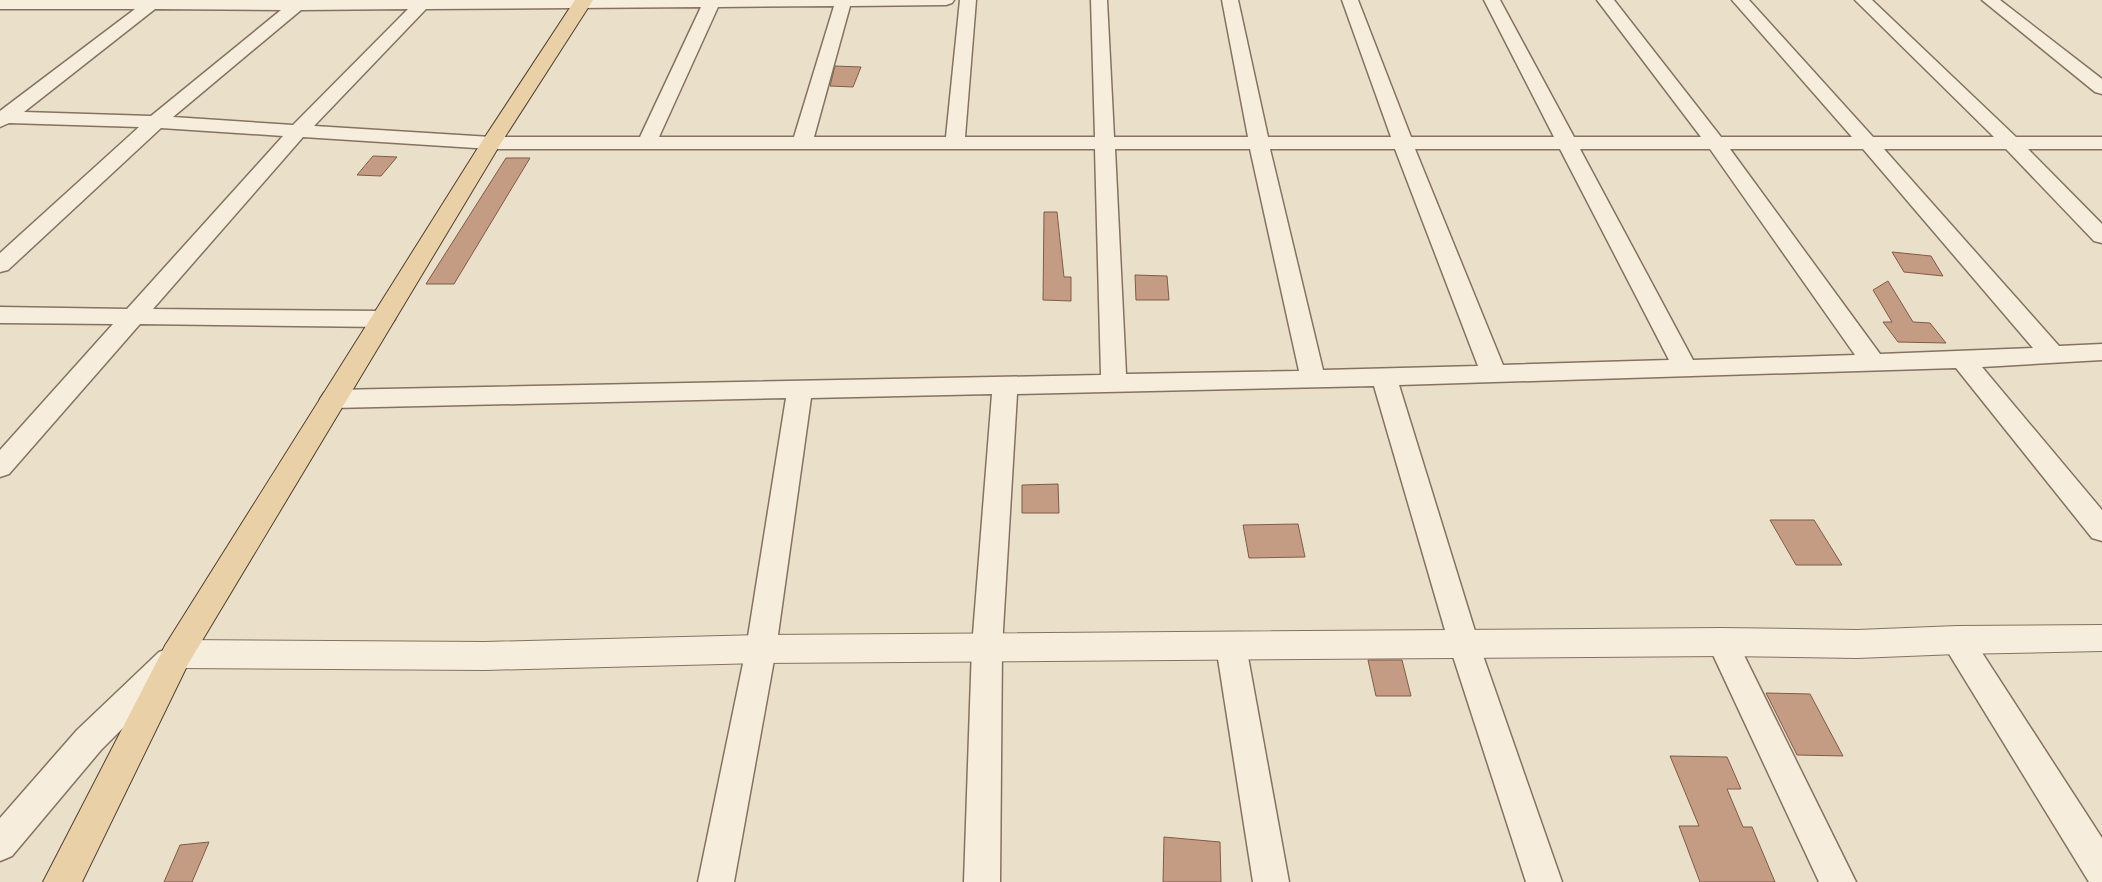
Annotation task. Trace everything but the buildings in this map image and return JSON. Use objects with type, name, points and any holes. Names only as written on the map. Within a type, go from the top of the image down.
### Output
[{"type":"main road","points":[[62,882],[177,654],[491,143],[584,1]]},
{"type":"street","points":[[3,11],[30,2],[268,2],[297,5],[394,2],[422,4],[584,1],[843,2],[946,0]]},
{"type":"street","points":[[954,142],[968,0]]},
{"type":"street","points":[[1099,0],[1114,384]]},
{"type":"street","points":[[1230,0],[1259,143],[1313,379]]},
{"type":"street","points":[[1350,0],[1493,372]]},
{"type":"street","points":[[1492,0],[1685,367]]},
{"type":"street","points":[[1605,0],[1714,142],[1873,362]]},
{"type":"street","points":[[1740,0],[1868,142],[2052,354]]},
{"type":"street","points":[[1863,0],[2010,142],[2102,236]]},
{"type":"street","points":[[1990,0],[2102,88]]},
{"type":"street","points":[[1,119],[155,2]]},
{"type":"street","points":[[647,143],[712,2]]},
{"type":"street","points":[[802,144],[843,2]]},
{"type":"street","points":[[0,467],[297,132],[422,4]]},
{"type":"street","points":[[0,265],[156,122],[297,5]]},
{"type":"street","points":[[1,119],[156,122],[491,143],[2102,142]]},
{"type":"street","points":[[0,315],[383,319]]},
{"type":"street","points":[[334,399],[1313,379],[1493,372],[1963,360],[2102,352]]},
{"type":"street","points":[[1963,360],[2102,530]]},
{"type":"street","points":[[1384,377],[1464,644],[1544,882]]},
{"type":"street","points":[[982,882],[987,647],[1005,386]]},
{"type":"street","points":[[716,882],[761,650],[800,390]]},
{"type":"street","points":[[0,844],[89,740],[177,654],[485,656],[987,647],[1722,642],[1857,644],[1957,640],[2102,638]]},
{"type":"street","points":[[1957,640],[2102,870]]},
{"type":"street","points":[[1722,642],[1838,882]]},
{"type":"street","points":[[1231,646],[1271,882]]}]
